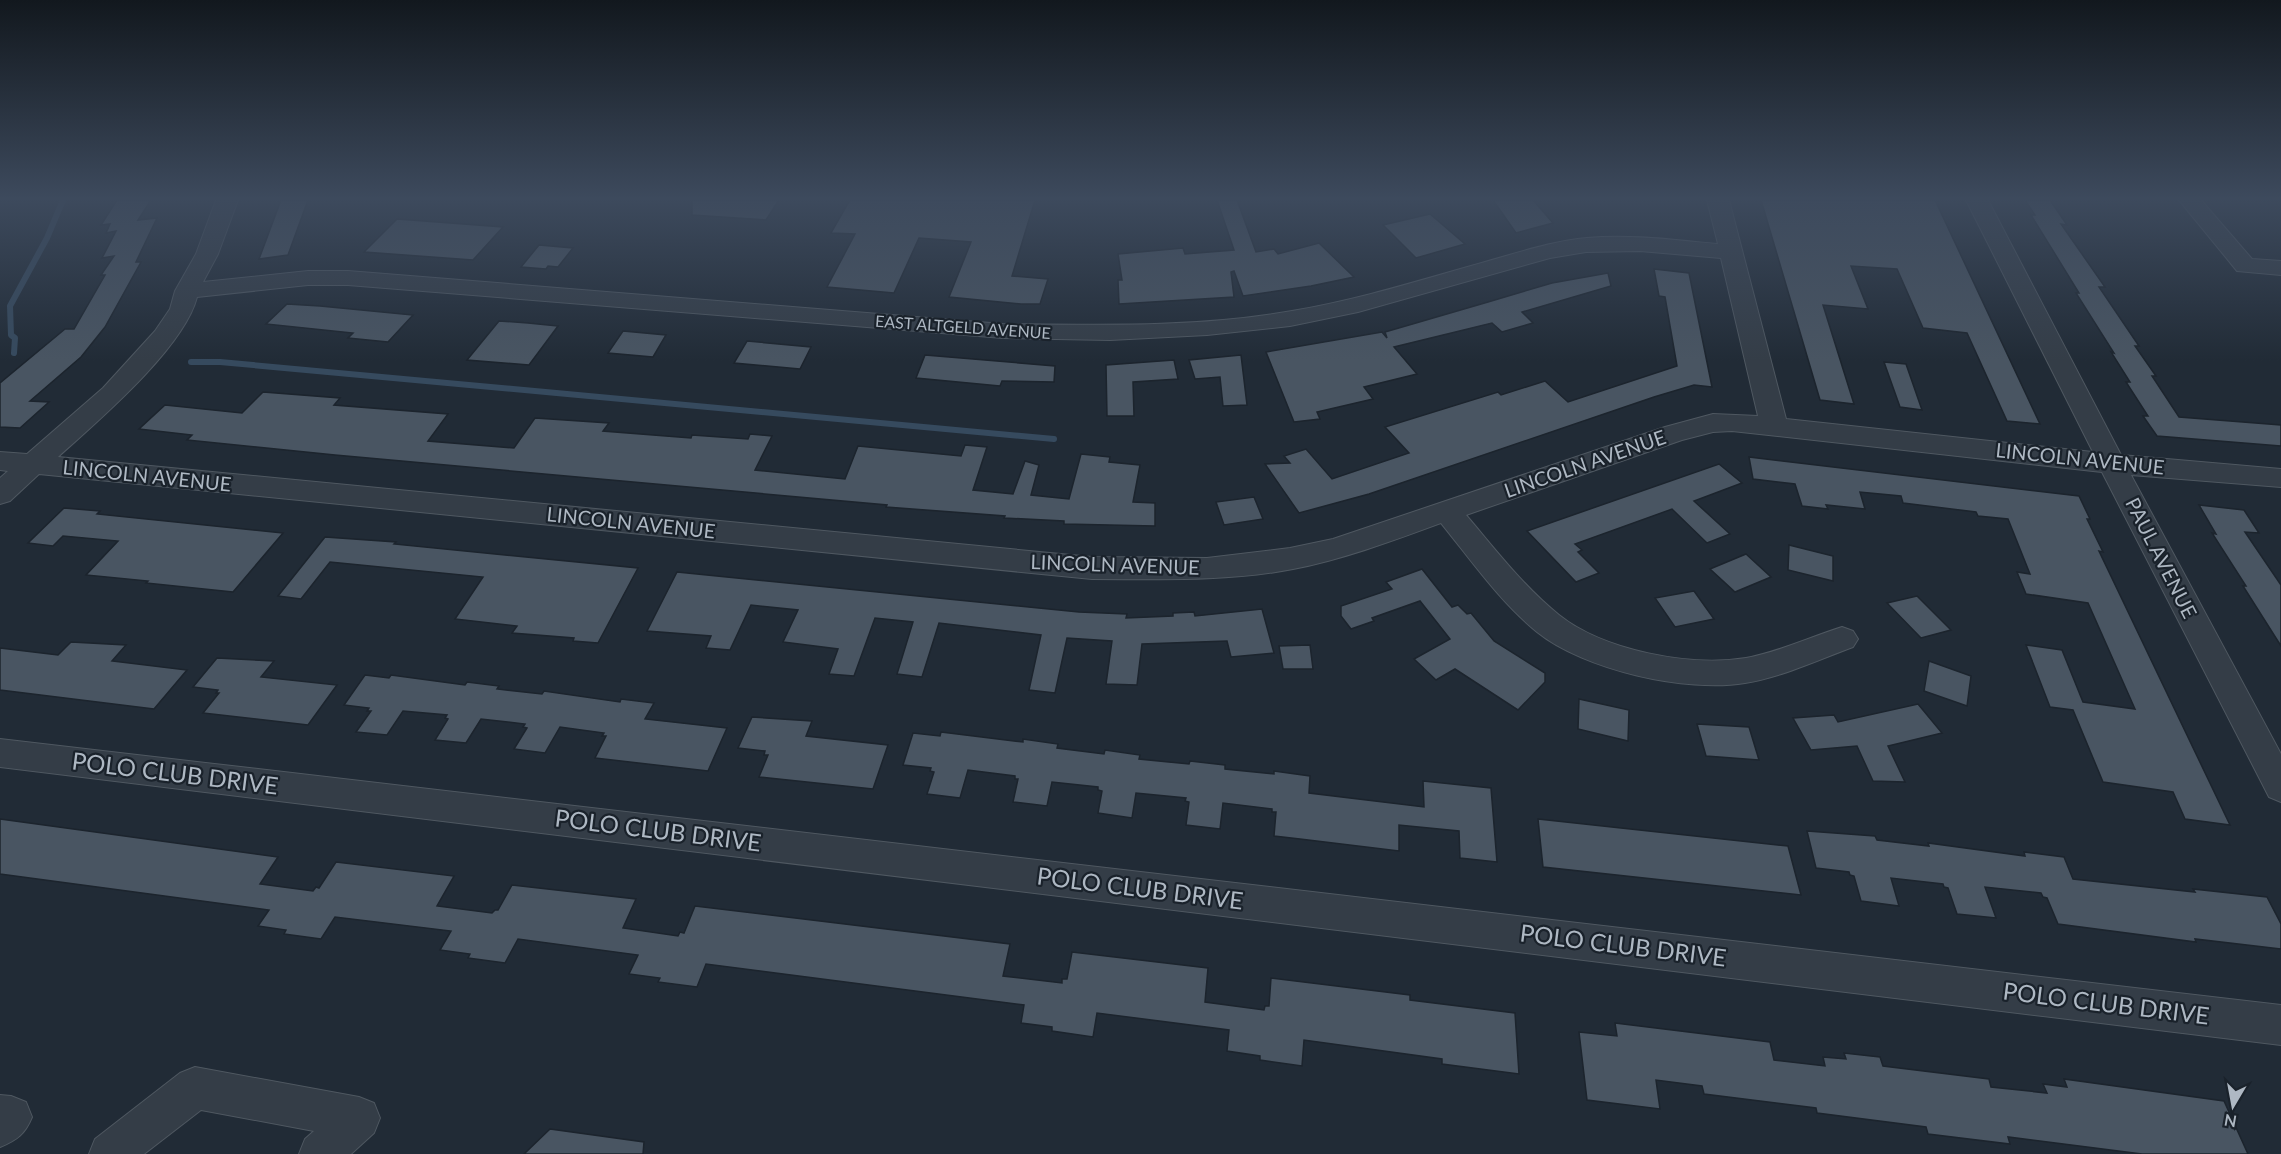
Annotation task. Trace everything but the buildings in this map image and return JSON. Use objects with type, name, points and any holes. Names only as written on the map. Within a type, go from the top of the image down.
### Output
[{"type":"street","points":[[0,494],[112,394],[136,369],[164,336],[182,309],[187,291],[207,254]]},
{"type":"street","name":"EAST ALTGELD AVENUE","points":[[187,291],[308,278],[348,278],[1003,331],[1110,333],[1207,328],[1290,319],[1370,302],[1544,254]]},
{"type":"street","points":[[1730,254],[1774,426]]},
{"type":"street","name":"PAUL AVENUE","points":[[2005,254],[2191,618],[2281,787]]},
{"type":"street","points":[[2234,254],[2244,266],[2277,272]]},
{"type":"street","name":"LINCOLN AVENUE","points":[[0,461],[1125,570],[1207,569],[1290,559],[1381,535],[1674,433],[1713,423],[1774,426],[2114,464],[2281,478]]},
{"type":"street","points":[[1447,511],[1517,595],[1550,626],[1586,644],[1634,662],[1669,670],[1703,673],[1734,672],[1776,663],[1842,639]]},
{"type":"street","name":"POLO CLUB DRIVE","points":[[0,753],[2281,1025]]},
{"type":"street","points":[[110,1154],[195,1088],[359,1118],[320,1154]]},
{"type":"street","points":[[0,1116],[11,1117],[0,1126]]},
{"type":"waterway","points":[[14,353],[15,338],[11,335],[10,306],[38,254]]},
{"type":"waterway","points":[[191,362],[220,362],[1054,439]]}]
